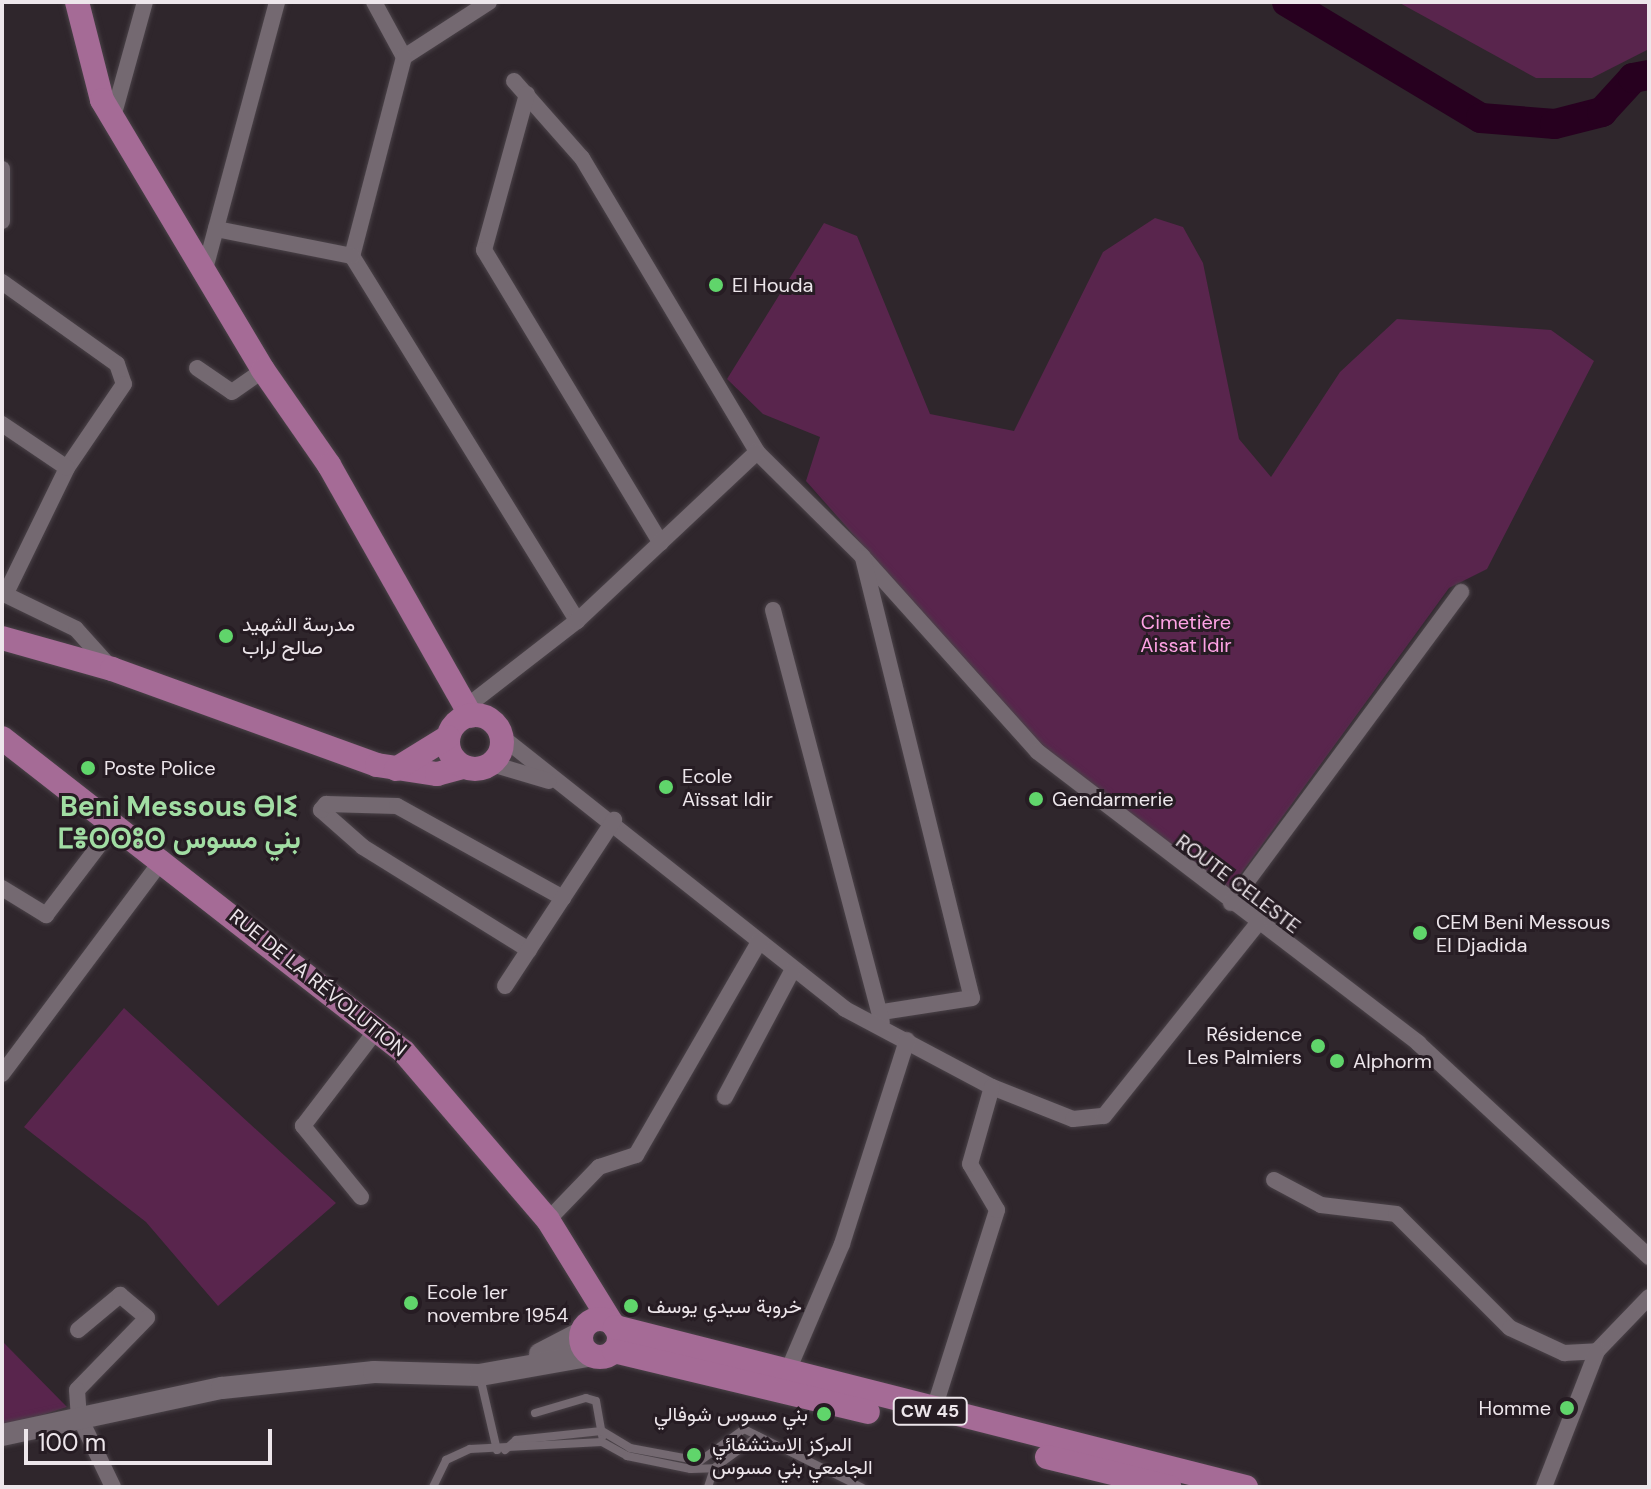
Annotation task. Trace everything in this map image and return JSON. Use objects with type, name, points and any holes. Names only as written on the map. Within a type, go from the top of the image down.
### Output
[{"type":"main road","points":[[2,638],[112,669],[396,769],[437,774],[492,764],[502,737],[493,722],[469,711],[329,465],[263,370],[113,117],[77,2]]},
{"type":"main road","points":[[396,769],[448,737],[469,711]]},
{"type":"main road","points":[[448,737],[463,767]]},
{"type":"main road","name":"RUE DE LA RÉVOLUTION","points":[[2,738],[163,859],[378,1028],[548,1220],[586,1277],[601,1335]]},
{"type":"main road","points":[[2,1435],[79,1416],[282,1379],[480,1375],[510,1369],[601,1335]]},
{"type":"main road","name":"CW 45","points":[[601,1335],[787,1373],[933,1412],[1246,1487]]},
{"type":"main road","name":"CW 45","points":[[601,1335],[1169,1487]]},
{"type":"street","points":[[113,117],[145,2]]},
{"type":"street","points":[[205,269],[277,2]]},
{"type":"street","points":[[374,2],[404,57]]},
{"type":"street","points":[[489,2],[404,57],[352,256],[577,621]]},
{"type":"street","name":"ROUTE CELESTE","points":[[514,81],[582,158],[757,452],[862,556],[1038,752],[1499,1110],[1649,1257]]},
{"type":"street","points":[[527,94],[484,250],[661,543]]},
{"type":"street","points":[[2,169],[2,221]]},
{"type":"street","points":[[216,229],[352,256]]},
{"type":"street","points":[[2,282],[117,364],[124,377],[122,392],[67,468],[3,594],[76,629],[112,669]]},
{"type":"street","points":[[197,368],[232,392],[263,370]]},
{"type":"street","points":[[2,424],[67,468]]},
{"type":"street","points":[[469,711],[577,621],[757,452]]},
{"type":"street","points":[[502,737],[558,784],[614,820],[792,971],[845,1009],[882,1018],[972,998],[862,556]]},
{"type":"street","points":[[1231,903],[1461,592]]},
{"type":"street","points":[[773,610],[882,1018],[907,1040],[992,1087],[1073,1119],[1104,1116],[1257,924]]},
{"type":"street","points":[[492,764],[558,784]]},
{"type":"street","points":[[529,950],[363,847],[321,810],[326,804],[397,806],[563,898]]},
{"type":"street","points":[[505,986],[614,820]]},
{"type":"street","points":[[2,888],[46,915],[116,823]]},
{"type":"street","points":[[2,1074],[163,859]]},
{"type":"street","points":[[548,1220],[599,1167],[636,1155],[759,942]]},
{"type":"street","points":[[725,1097],[792,971]]},
{"type":"street","points":[[361,1197],[303,1126],[378,1028]]},
{"type":"street","points":[[787,1373],[842,1244],[907,1040]]},
{"type":"street","points":[[933,1412],[997,1210],[970,1164],[992,1087]]},
{"type":"street","points":[[1274,1180],[1321,1205],[1396,1214],[1510,1328],[1564,1353],[1597,1351]]},
{"type":"street","points":[[78,1330],[120,1295],[147,1318],[80,1384],[79,1416],[113,1487]]},
{"type":"street","points":[[1544,1487],[1597,1351],[1649,1297]]},
{"type":"lane","points":[[480,1375],[501,1450]]},
{"type":"lane","points":[[535,1413],[586,1398],[596,1401],[602,1442]]},
{"type":"lane","points":[[501,1450],[516,1440],[602,1431],[630,1448],[691,1461],[709,1459],[733,1433],[758,1436],[861,1487]]},
{"type":"lane","points":[[708,1487],[714,1468],[758,1436]]},
{"type":"lane","points":[[433,1487],[454,1452],[602,1442],[670,1467],[714,1468]]},
{"type":"green space","points":[[1398,2],[1649,2],[1649,49],[1592,78],[1536,78]]},
{"type":"green space","name":"Cimetière Aissat Idir","points":[[1155,218],[1183,227],[1203,263],[1239,439],[1271,477],[1340,372],[1397,319],[1551,330],[1594,361],[1487,569],[1449,588],[1227,893],[1045,752],[806,481],[820,437],[763,414],[727,379],[824,223],[857,236],[930,414],[1014,431],[1103,252]]},
{"type":"green space","points":[[124,1008],[336,1203],[218,1306],[146,1222],[24,1127]]},
{"type":"green space","points":[[4,1343],[67,1407],[2,1428]]},
{"type":"waterway","points":[[1287,2],[1481,118],[1555,124],[1602,112],[1633,78],[1649,75]]},
{"type":"place","name":"El Houda","points":[[716,285]]},
{"type":"place","name":"مدرسة الشهيد صالح لراب","points":[[226,636]]},
{"type":"place","name":"Poste Police","points":[[88,768]]},
{"type":"place","name":"Ecole Aïssat Idir","points":[[666,787]]},
{"type":"place","name":"Gendarmerie","points":[[1036,799]]},
{"type":"place","name":"CEM Beni Messous El Djadida","points":[[1420,933]]},
{"type":"place","name":"Résidence Les Palmiers","points":[[1318,1046]]},
{"type":"place","name":"Alphorm","points":[[1337,1061]]},
{"type":"place","name":"Ecole 1er novembre 1954","points":[[411,1303]]},
{"type":"place","name":"خروبة سيدي يوسف","points":[[631,1306]]},
{"type":"place","name":"Homme","points":[[1567,1408]]},
{"type":"place","name":"بني مسوس شوفالي","points":[[824,1414]]},
{"type":"place","name":"المركز الاستشفائي الجامعي بني مسوس","points":[[694,1455]]},
{"type":"district","name":"Beni Messous ⴱⵏⵉ ⵎⴻⵙⵙⵓⵙ بني مسوس","points":[[179,823]]}]
